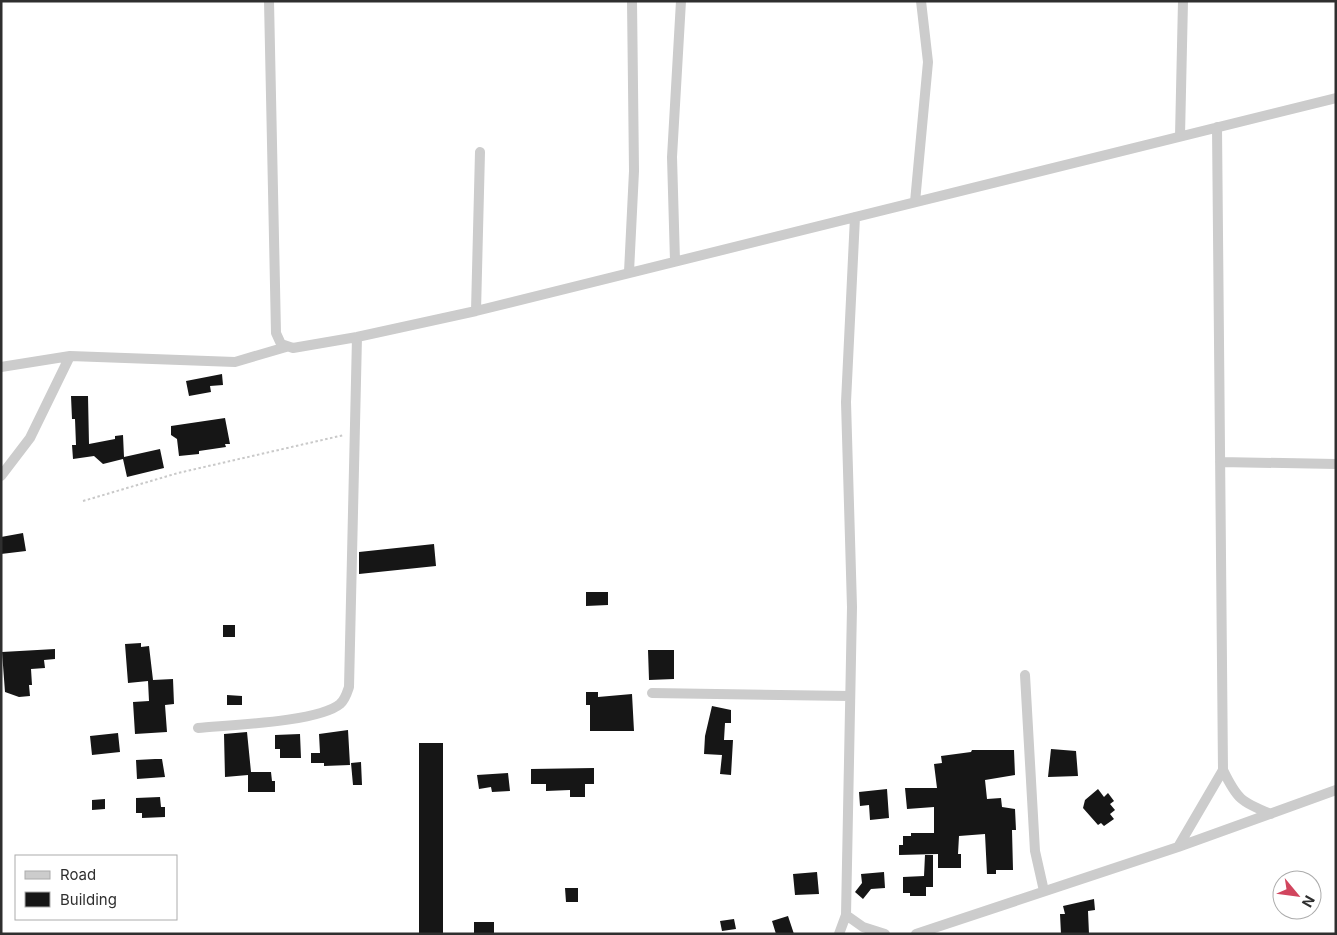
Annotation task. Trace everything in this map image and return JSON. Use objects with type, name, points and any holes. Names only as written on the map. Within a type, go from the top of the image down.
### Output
[{"type":"street","points":[[269,1],[276,333],[277,339],[286,347]]},
{"type":"street","points":[[628,272],[634,153],[632,1]]},
{"type":"street","points":[[674,261],[672,157],[681,1]]},
{"type":"street","points":[[915,202],[928,62],[921,1]]},
{"type":"street","points":[[1180,136],[1183,1]]},
{"type":"street","points":[[1,367],[70,356],[236,362],[286,347],[357,337],[476,311],[1336,98]]},
{"type":"street","points":[[1217,127],[1222,770],[1234,794],[1248,805],[1271,814]]},
{"type":"street","points":[[476,311],[480,152]]},
{"type":"street","points":[[839,934],[846,915],[852,607],[846,402],[855,217]]},
{"type":"street","points":[[198,728],[313,716],[338,706],[346,697],[349,687],[357,337]]},
{"type":"street","points":[[1,476],[30,438],[70,356]]},
{"type":"street","points":[[1220,462],[1336,464]]},
{"type":"street","points":[[1025,675],[1035,851],[1044,891]]},
{"type":"street","points":[[652,692],[850,696]]},
{"type":"street","points":[[1178,847],[1222,770]]},
{"type":"street","points":[[916,934],[1178,847],[1336,790]]},
{"type":"street","points":[[846,915],[863,927],[885,934]]},
{"type":"path","points":[[83,501],[178,473],[354,433]]},
{"type":"building","points":[[222,374],[223,385],[210,386],[211,392],[189,396],[186,381]]},
{"type":"building","points":[[71,396],[88,396],[89,444],[115,439],[115,436],[123,435],[124,457],[160,449],[164,468],[127,477],[123,459],[103,464],[94,456],[73,459],[72,445],[76,445],[75,419],[72,419]]},
{"type":"building","points":[[225,418],[230,444],[225,444],[226,447],[199,451],[199,454],[179,456],[177,439],[171,435],[171,426]]},
{"type":"building","points":[[23,533],[26,551],[1,554],[1,537]]},
{"type":"building","points":[[434,544],[436,566],[359,574],[359,552]]},
{"type":"building","points":[[586,592],[608,592],[608,605],[586,606]]},
{"type":"building","points":[[223,625],[235,625],[235,637],[223,637]]},
{"type":"building","points":[[141,643],[141,647],[149,646],[153,680],[173,679],[174,704],[165,705],[167,732],[135,734],[133,702],[149,701],[148,681],[128,683],[125,644]]},
{"type":"building","points":[[55,649],[55,659],[44,660],[45,668],[31,669],[32,685],[29,685],[30,696],[19,697],[5,692],[2,652]]},
{"type":"building","points":[[648,650],[674,650],[674,679],[649,680]]},
{"type":"building","points":[[586,692],[598,692],[598,697],[632,694],[634,731],[590,731],[590,705],[586,705]]},
{"type":"building","points":[[227,695],[242,696],[242,705],[227,705]]},
{"type":"building","points":[[712,706],[731,710],[731,723],[725,723],[724,740],[733,740],[731,775],[720,774],[722,755],[704,754],[705,736]]},
{"type":"building","points":[[348,730],[350,765],[324,766],[324,763],[311,763],[311,753],[320,753],[319,734]]},
{"type":"building","points":[[247,732],[251,772],[271,772],[272,781],[275,781],[275,792],[248,792],[248,775],[225,777],[224,734]]},
{"type":"building","points":[[118,733],[120,752],[92,755],[90,736]]},
{"type":"building","points":[[300,734],[301,758],[280,758],[280,749],[275,749],[275,735]]},
{"type":"building","points":[[419,743],[443,743],[443,934],[419,934]]},
{"type":"building","points":[[1051,749],[1076,751],[1078,776],[1048,777]]},
{"type":"building","points":[[972,750],[1014,750],[1015,775],[985,780],[987,799],[1001,798],[1002,807],[1015,809],[1016,830],[1012,830],[1013,870],[996,870],[996,874],[987,874],[985,834],[959,836],[958,854],[961,854],[961,868],[938,868],[938,854],[899,855],[899,845],[903,845],[903,836],[911,836],[911,833],[934,833],[934,807],[907,809],[905,788],[937,788],[934,764],[942,763],[941,756],[971,752]]},
{"type":"building","points":[[162,759],[165,777],[137,779],[136,760]]},
{"type":"building","points":[[361,762],[362,785],[353,785],[351,763]]},
{"type":"building","points":[[594,768],[594,784],[585,784],[585,797],[570,797],[570,790],[546,791],[546,784],[531,784],[531,769]]},
{"type":"building","points":[[508,773],[510,791],[492,792],[491,787],[479,789],[477,775]]},
{"type":"building","points":[[887,789],[889,818],[870,820],[869,805],[860,806],[859,792]]},
{"type":"building","points":[[1098,789],[1104,797],[1108,793],[1114,801],[1110,804],[1115,810],[1110,814],[1114,819],[1104,826],[1101,823],[1098,825],[1083,808],[1085,800]]},
{"type":"building","points":[[160,797],[161,807],[165,807],[165,817],[142,818],[142,813],[136,813],[136,798]]},
{"type":"building","points":[[105,799],[105,809],[92,810],[92,800]]},
{"type":"building","points":[[925,855],[933,855],[933,887],[926,887],[926,896],[910,896],[910,893],[903,893],[903,877],[924,876]]},
{"type":"building","points":[[817,872],[819,894],[795,895],[793,874]]},
{"type":"building","points":[[884,872],[885,888],[871,889],[863,899],[855,892],[862,883],[861,874]]},
{"type":"building","points":[[565,888],[578,888],[578,902],[566,902]]},
{"type":"building","points":[[1094,899],[1095,910],[1088,911],[1089,934],[1061,934],[1060,914],[1065,914],[1063,906]]},
{"type":"building","points":[[788,916],[794,934],[776,934],[772,921]]},
{"type":"building","points":[[734,919],[736,929],[722,931],[720,921]]},
{"type":"building","points":[[474,922],[494,922],[494,934],[474,934]]}]
